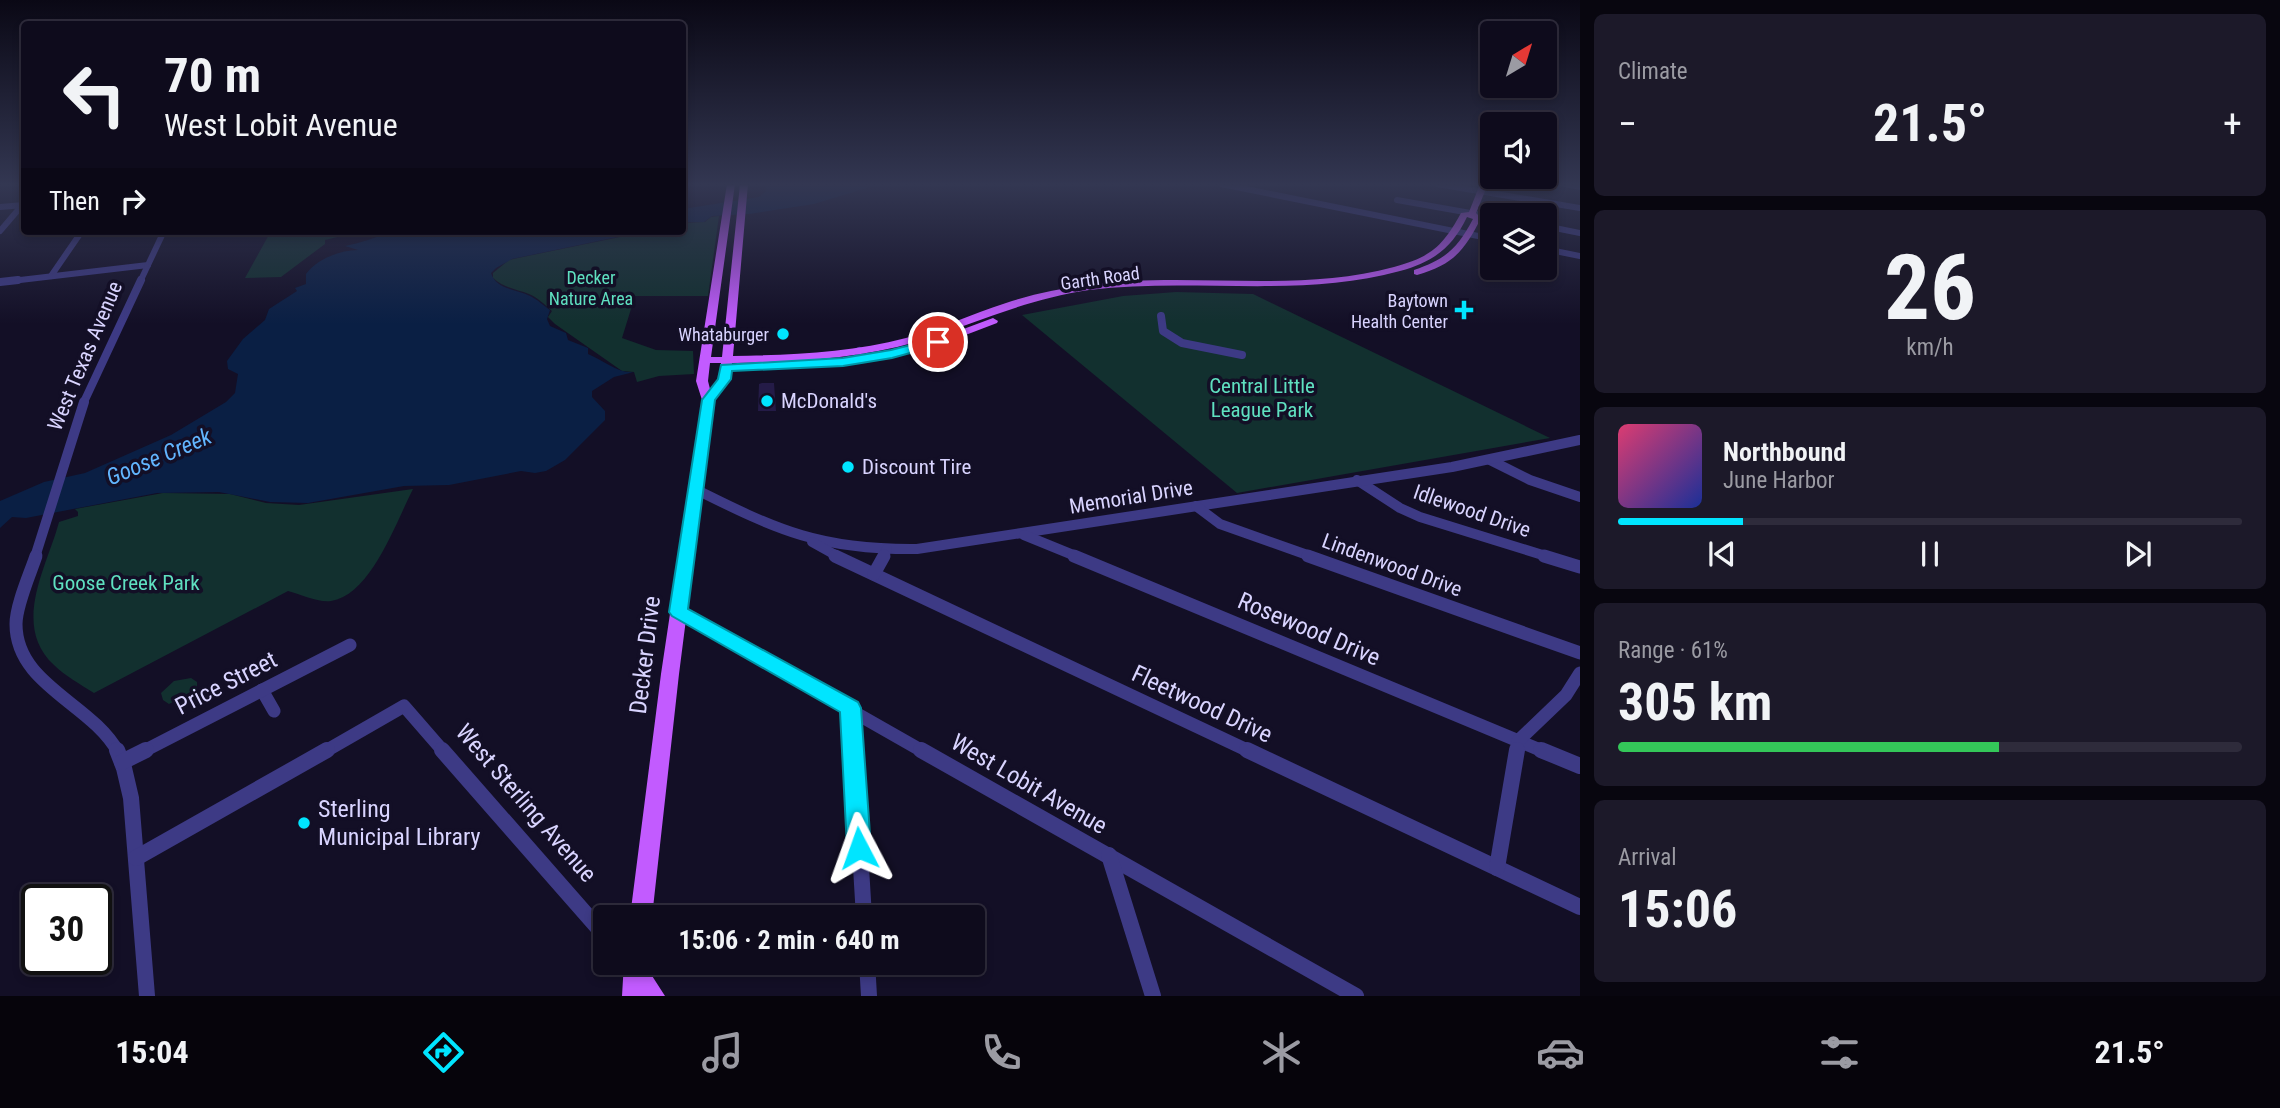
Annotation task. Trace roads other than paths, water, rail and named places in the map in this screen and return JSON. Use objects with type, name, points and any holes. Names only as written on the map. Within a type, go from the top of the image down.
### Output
[{"type":"main road","name":"Decker Drive","points":[[642,905],[678,612],[708,400],[702,381],[704,364],[725,230]]},
{"type":"main road","name":"Decker Drive","points":[[708,400],[725,379],[740,230]]},
{"type":"main road","name":"Garth Road","points":[[1177,285],[1304,289],[1358,286],[1423,270],[1457,254],[1471,230]]},
{"type":"main road","name":"Garth Road","points":[[861,355],[1024,300],[1177,285],[1343,280],[1409,265],[1440,252],[1457,231]]},
{"type":"main road","points":[[1409,265],[1423,270]]},
{"type":"main road","points":[[1343,280],[1358,286]]},
{"type":"main road","name":"Garth Road","points":[[704,364],[861,355],[938,342],[1012,313],[1075,294]]},
{"type":"main road","points":[[1000,308],[1012,313]]},
{"type":"main road","points":[[926,335],[938,342]]},
{"type":"main road","points":[[633,975],[634,996]]},
{"type":"main road","points":[[639,975],[653,996]]},
{"type":"street","points":[[1457,231],[1480,236]]},
{"type":"street","points":[[51,276],[79,235]]},
{"type":"street","name":"West Texas Avenue","points":[[147,996],[135,817],[122,762],[110,738],[92,716],[45,682],[23,654],[16,621],[80,410],[162,235]]},
{"type":"street","points":[[1557,251],[1580,256]]},
{"type":"street","points":[[0,282],[148,265]]},
{"type":"street","points":[[1161,316],[1163,331],[1174,340],[1242,355]]},
{"type":"street","name":"Memorial Drive","points":[[695,489],[761,521],[807,539],[850,547],[916,549],[1490,460],[1580,440]]},
{"type":"street","points":[[1490,460],[1530,480],[1580,497]]},
{"type":"street","name":"Idlewood Drive","points":[[1357,480],[1400,508],[1420,517],[1580,567]]},
{"type":"street","name":"Lindenwood Drive","points":[[1196,506],[1220,524],[1580,653]]},
{"type":"street","name":"Rosewood Drive","points":[[1021,534],[1580,766]]},
{"type":"street","name":"Fleetwood Drive","points":[[807,539],[823,550],[1580,907]]},
{"type":"street","points":[[874,574],[887,550]]},
{"type":"street","name":"West Lobit Avenue","points":[[678,612],[1356,996]]},
{"type":"street","name":"Price Street","points":[[122,762],[350,645]]},
{"type":"street","points":[[1497,868],[1518,741],[1566,695],[1580,673]]},
{"type":"street","points":[[261,691],[274,711]]},
{"type":"street","name":"West Sterling Avenue","points":[[136,858],[404,706],[593,922]]},
{"type":"street","points":[[851,708],[863,905]]},
{"type":"street","points":[[1109,855],[1153,996]]},
{"type":"street","points":[[868,975],[869,996]]},
{"type":"water","name":"Goose Creek","points":[[627,235],[512,259],[491,273],[497,283],[530,296],[550,310],[547,319],[550,326],[566,333],[568,340],[588,348],[588,354],[617,369],[634,372],[614,377],[592,391],[592,397],[605,411],[605,420],[565,460],[546,471],[535,473],[521,471],[449,485],[404,486],[308,503],[270,502],[219,492],[157,493],[26,518],[12,517],[0,528],[0,501],[44,482],[85,473],[171,435],[226,402],[235,393],[238,374],[228,369],[227,361],[243,339],[265,320],[269,309],[297,291],[295,288],[306,284],[306,274],[323,260],[358,250],[345,246],[379,236]]},
{"type":"place","name":"Baytown Health Center","points":[[1464,310]]},
{"type":"place","name":"Whataburger","points":[[783,334]]},
{"type":"place","name":"McDonald's","points":[[767,401]]},
{"type":"place","name":"Discount Tire","points":[[848,467]]},
{"type":"place","name":"Sterling Municipal Library","points":[[304,823]]},
{"type":"park label","name":"Decker Nature Area","points":[[591,287]]},
{"type":"park label","name":"Central Little League Park","points":[[1262,398]]},
{"type":"park label","name":"Goose Creek Park","points":[[126,583]]}]
